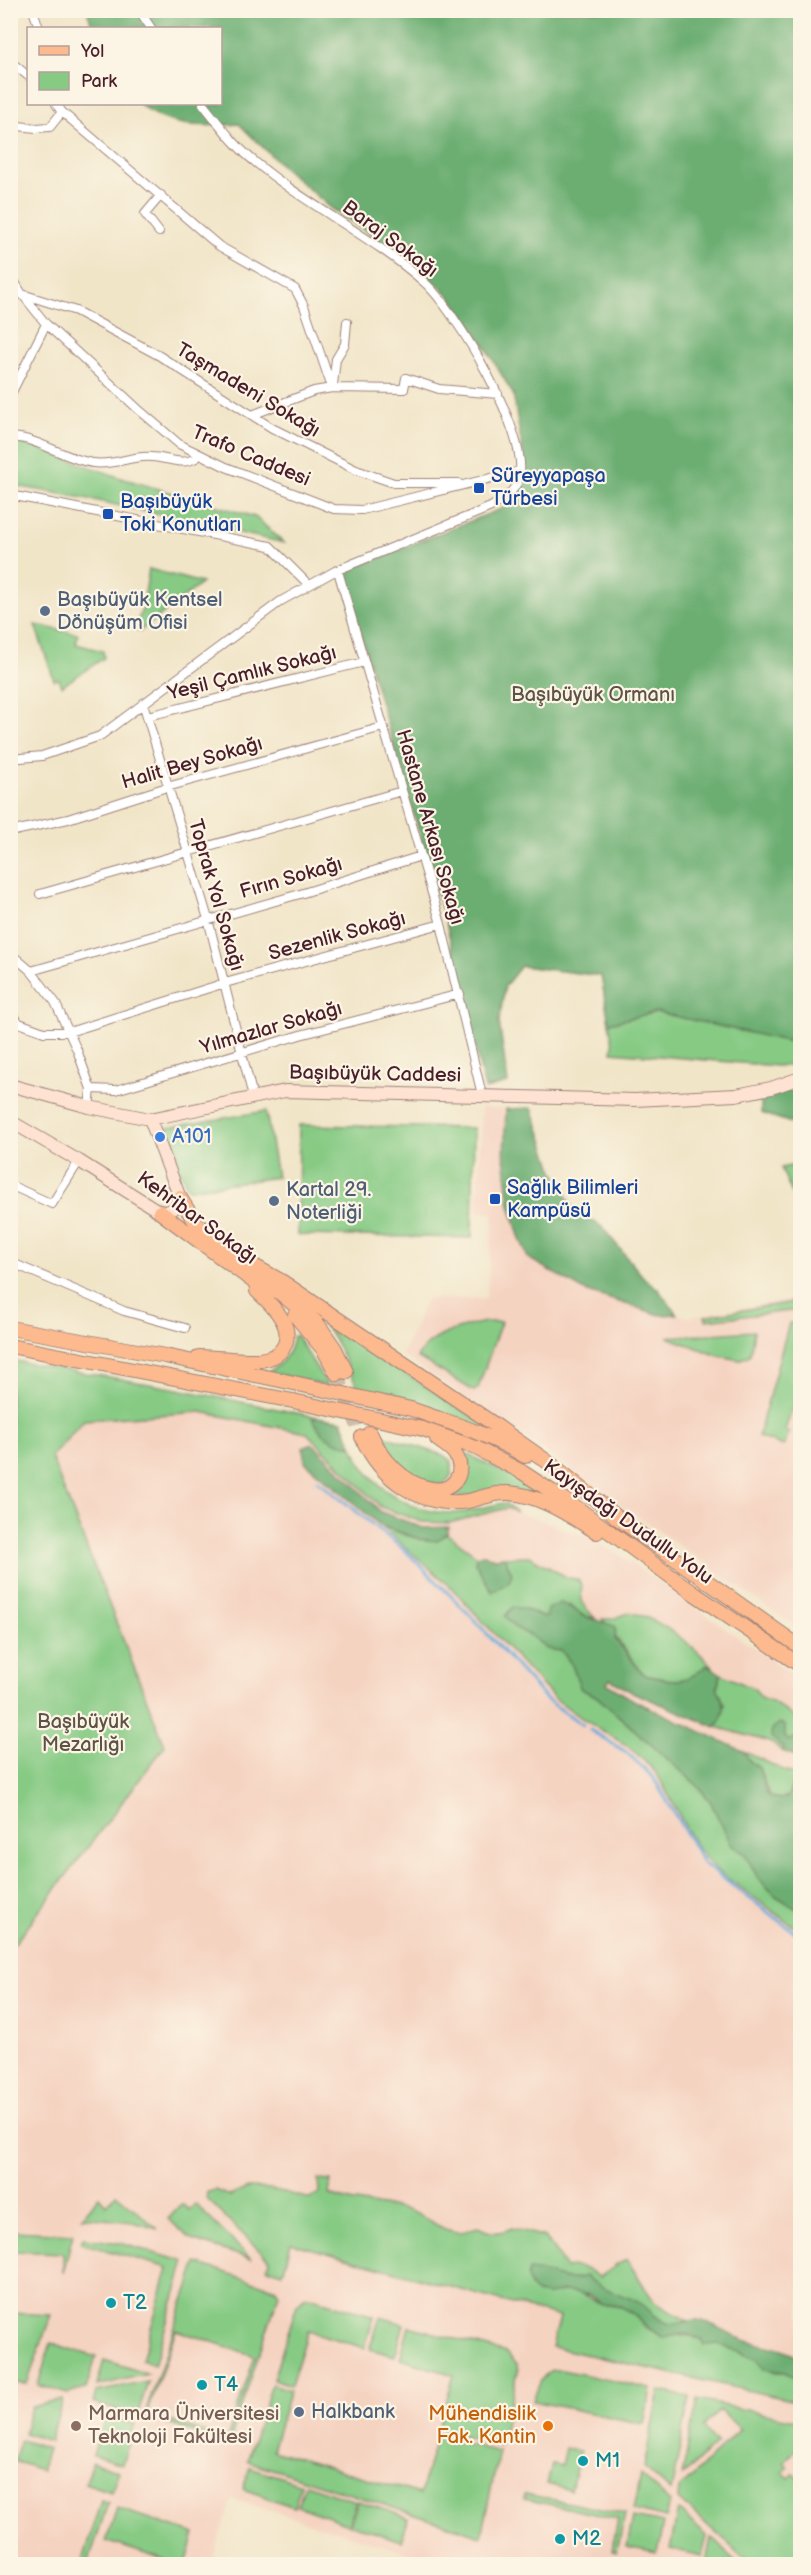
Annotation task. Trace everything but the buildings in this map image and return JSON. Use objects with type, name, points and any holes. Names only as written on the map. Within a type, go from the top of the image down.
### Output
[{"type":"main road","name":"Başıbüyük Caddesi","points":[[10,1085],[89,1107],[150,1119],[285,1091],[635,1100],[736,1095],[771,1088],[801,1077]]},
{"type":"main road","points":[[10,1328],[165,1356],[259,1360],[273,1357],[281,1352],[286,1342],[288,1329],[263,1296],[196,1223],[180,1198],[150,1119]]},
{"type":"main road","name":"Kehribar Sokağı","points":[[10,1121],[79,1161],[229,1258]]},
{"type":"main road","points":[[160,1212],[174,1209],[180,1198]]},
{"type":"main road","points":[[229,1258],[316,1323],[334,1349],[342,1373]]},
{"type":"main road","points":[[229,1258],[281,1281],[555,1467],[622,1521]]},
{"type":"main road","name":"Kayışdağı Dudullu Yolu","points":[[10,1346],[293,1401],[423,1429],[476,1448],[522,1472],[577,1508],[652,1563],[801,1665]]},
{"type":"main road","name":"Kayışdağı Dudullu Yolu","points":[[165,1356],[411,1409],[461,1425],[510,1447],[622,1521],[801,1647]]},
{"type":"main road","points":[[423,1429],[454,1452],[461,1468],[460,1475],[453,1484],[442,1489],[432,1489],[411,1482],[385,1459],[366,1435],[368,1452],[381,1469],[399,1485],[424,1498],[440,1502],[457,1502],[507,1493],[539,1500],[652,1563]]},
{"type":"street","points":[[33,10],[39,27]]},
{"type":"street","points":[[139,10],[150,27]]},
{"type":"street","points":[[10,62],[27,75]]},
{"type":"street","name":"Baraj Sokağı","points":[[204,105],[230,139],[255,162],[344,223],[426,284],[479,357],[498,394],[519,450],[520,471]]},
{"type":"street","points":[[10,125],[50,127],[61,107],[219,246],[295,289],[304,306],[332,388]]},
{"type":"street","points":[[159,232],[145,214],[161,195]]},
{"type":"street","points":[[10,274],[22,294]]},
{"type":"street","name":"Trafo Caddesi","points":[[10,285],[22,294],[46,324],[146,416],[179,444],[200,455],[334,509],[362,510],[464,484]]},
{"type":"street","name":"Taşmadeni Sokağı","points":[[22,294],[76,311],[158,355],[272,428],[356,470],[394,483],[464,484]]},
{"type":"street","points":[[332,388],[336,359],[345,344],[347,322]]},
{"type":"street","points":[[10,396],[46,324]]},
{"type":"street","points":[[252,415],[314,391],[332,388],[404,389],[406,378],[439,389],[498,394]]},
{"type":"street","points":[[10,437],[25,438],[92,463],[111,464],[154,457],[185,462],[192,461],[200,455]]},
{"type":"street","points":[[11,758],[42,756],[93,740],[281,601],[338,571],[491,507],[507,496],[518,481],[520,471],[464,484]]},
{"type":"street","points":[[10,495],[270,546],[309,585]]},
{"type":"street","name":"Hastane Arkası Sokağı","points":[[338,571],[441,924],[488,1095]]},
{"type":"street","name":"Yeşil Çamlık Sokağı","points":[[147,716],[364,662]]},
{"type":"street","name":"Toprak Yol Sokağı","points":[[143,703],[208,919],[253,1097]]},
{"type":"street","name":"Halit Bey Sokağı","points":[[10,832],[68,819],[167,787],[383,727]]},
{"type":"street","points":[[40,894],[402,791]]},
{"type":"street","name":"Fırın Sokağı","points":[[31,971],[300,894],[421,856]]},
{"type":"street","name":"Sezenlik Sokağı","points":[[69,1032],[225,983],[441,924]]},
{"type":"street","points":[[10,953],[31,971],[54,1002],[69,1032],[91,1089],[89,1107]]},
{"type":"street","name":"Yılmazlar Sokağı","points":[[91,1089],[116,1090],[241,1052],[460,994]]},
{"type":"street","points":[[10,1011],[15,1023],[44,1032],[69,1032]]},
{"type":"street","points":[[10,1185],[52,1204],[79,1161]]},
{"type":"street","points":[[10,1262],[124,1311],[185,1328]]},
{"type":"shaded area","points":[[481,1107],[506,1109],[504,1156],[510,1205],[528,1258],[660,1315],[677,1314],[688,1317],[800,1298],[800,1630],[513,1429],[402,1355],[426,1299],[486,1298],[494,1213],[478,1213]]},
{"type":"shaded area","points":[[201,1412],[307,1433],[381,1507],[449,1523],[507,1508],[587,1537],[618,1554],[800,1680],[800,2564],[442,2564],[232,2499],[211,2564],[11,2564],[10,1948],[165,1746],[51,1457],[84,1420]]},
{"type":"green space","name":"Başıbüyük Ormanı","points":[[87,11],[800,11],[800,1044],[656,1012],[609,1023],[601,976],[521,966],[505,986],[499,1022],[508,1083],[485,1089],[446,923],[342,572],[511,505],[527,477],[513,394],[483,343],[449,295],[402,255],[332,209],[283,167],[239,124],[187,125],[162,118],[141,105],[222,105],[222,27],[93,27]]},
{"type":"green space","points":[[11,443],[24,443],[121,478],[255,517],[284,543],[90,499],[11,485]]},
{"type":"green space","points":[[149,569],[202,583],[140,631],[135,629],[143,606]]},
{"type":"green space","points":[[35,625],[78,634],[76,644],[103,651],[104,658],[62,686],[59,679],[54,680]]},
{"type":"green space","points":[[656,1012],[800,1044],[800,1063],[777,1066],[612,1052],[613,1044],[609,1023]]},
{"type":"green space","points":[[800,1087],[800,1126],[761,1113],[761,1098]]},
{"type":"green space","points":[[532,1108],[552,1166],[572,1207],[602,1227],[644,1278],[657,1288],[677,1314],[660,1315],[585,1291],[528,1258],[510,1205],[504,1156],[506,1109]]},
{"type":"green space","points":[[266,1111],[277,1177],[189,1189],[172,1158],[164,1128]]},
{"type":"green space","points":[[299,1125],[474,1128],[472,1238],[298,1235]]},
{"type":"green space","points":[[800,1164],[800,1212],[781,1168]]},
{"type":"green space","points":[[800,1301],[800,1310],[706,1320],[705,1316]]},
{"type":"green space","points":[[319,1317],[497,1433],[360,1392],[334,1339]]},
{"type":"green space","points":[[486,1322],[501,1322],[478,1388],[474,1391],[417,1357],[438,1337],[457,1329]]},
{"type":"green space","points":[[800,1322],[800,1387],[785,1430],[789,1432],[784,1446],[758,1437],[789,1323]]},
{"type":"green space","points":[[754,1331],[750,1355],[740,1360],[719,1356],[667,1337]]},
{"type":"green space","points":[[296,1335],[328,1386],[268,1372],[285,1357]]},
{"type":"green space","name":"Başıbüyük Mezarlığı","points":[[10,1360],[172,1388],[312,1416],[323,1433],[333,1441],[352,1445],[363,1467],[377,1483],[411,1505],[450,1513],[505,1503],[517,1512],[507,1508],[449,1523],[422,1522],[381,1507],[307,1433],[201,1412],[84,1420],[51,1457],[165,1746],[11,1948]]},
{"type":"green space","points":[[312,1416],[342,1421],[352,1445],[333,1441],[323,1433]]},
{"type":"green space","points":[[378,1434],[443,1455],[451,1461],[451,1476],[440,1485],[419,1480],[407,1474],[391,1459]]},
{"type":"green space","points":[[313,1444],[381,1512],[423,1528],[449,1527],[447,1534],[436,1541],[420,1539],[381,1526],[305,1462],[303,1448]]},
{"type":"green space","points":[[464,1453],[516,1478],[540,1494],[438,1497],[462,1480],[469,1463]]},
{"type":"green space","points":[[381,1526],[424,1540],[440,1538],[447,1534],[477,1556],[475,1563],[486,1580],[512,1573],[504,1557],[529,1556],[564,1576],[578,1580],[582,1586],[583,1604],[595,1618],[584,1616],[569,1605],[543,1617],[525,1609],[514,1627],[533,1637],[547,1649],[562,1651],[572,1665],[581,1689],[596,1696],[697,1785],[745,1854],[758,1878],[776,1896],[800,1911],[800,1931],[715,1869],[697,1848],[657,1774],[644,1760],[626,1745],[583,1719],[553,1697],[450,1586]]},
{"type":"green space","points":[[477,1556],[495,1558],[504,1557],[512,1573],[509,1582],[492,1592],[475,1562]]},
{"type":"green space","points":[[560,1603],[586,1617],[616,1627],[615,1639],[644,1675],[680,1680],[692,1676],[708,1665],[721,1674],[717,1687],[724,1711],[716,1727],[630,1691],[610,1679],[607,1684],[635,1701],[743,1751],[759,1768],[766,1792],[770,1797],[781,1799],[788,1796],[794,1780],[800,1778],[800,1911],[776,1896],[758,1878],[745,1854],[732,1846],[710,1801],[697,1785],[596,1696],[581,1689],[572,1665],[562,1651],[547,1649],[533,1637],[514,1627],[505,1616],[513,1607],[525,1609],[543,1617],[547,1616],[548,1609]]},
{"type":"green space","points":[[629,1613],[651,1619],[663,1626],[698,1652],[714,1669],[707,1665],[686,1679],[672,1680],[644,1675],[602,1619],[612,1619]]},
{"type":"green space","points":[[721,1674],[755,1689],[762,1699],[772,1702],[800,1721],[800,1740],[797,1737],[789,1741],[785,1737],[778,1744],[785,1748],[782,1751],[770,1742],[716,1727],[725,1705],[717,1687]]},
{"type":"green space","points":[[780,1723],[785,1726],[785,1737],[789,1741],[797,1737],[800,1740],[800,1756],[782,1751],[784,1748],[771,1737],[772,1729]]},
{"type":"green space","points":[[743,1751],[800,1778],[794,1780],[788,1796],[781,1799],[770,1797],[759,1768]]},
{"type":"green space","points":[[318,2180],[331,2181],[329,2194],[338,2198],[407,2210],[452,2231],[461,2232],[478,2227],[495,2232],[512,2228],[545,2237],[566,2268],[583,2268],[599,2277],[627,2260],[655,2303],[688,2321],[682,2324],[666,2323],[636,2302],[600,2286],[586,2276],[562,2279],[539,2271],[560,2293],[573,2290],[598,2303],[627,2309],[650,2330],[701,2339],[704,2345],[720,2344],[758,2360],[776,2372],[785,2372],[800,2381],[800,2402],[552,2347],[560,2317],[291,2243],[283,2273],[267,2268],[270,2261],[207,2199],[207,2192],[216,2190],[230,2196],[248,2188],[270,2189],[311,2199],[319,2193]]},
{"type":"green space","points":[[116,2194],[158,2229],[133,2222],[82,2217],[99,2197],[106,2205]]},
{"type":"green space","points":[[182,2204],[189,2210],[195,2204],[251,2259],[192,2240],[168,2219]]},
{"type":"green space","points":[[11,2231],[73,2234],[63,2273],[63,2253],[11,2251]]},
{"type":"green space","points":[[83,2238],[120,2243],[185,2262],[154,2365],[142,2360],[168,2268],[81,2243]]},
{"type":"green space","points":[[197,2263],[276,2289],[279,2294],[229,2444],[144,2416]],"holes":[[[176,2330],[255,2356],[227,2439],[147,2414]]]},
{"type":"green space","points":[[529,2270],[570,2279],[586,2276],[600,2286],[643,2305],[666,2323],[703,2321],[744,2340],[787,2352],[800,2359],[800,2381],[785,2372],[764,2369],[758,2360],[720,2344],[704,2345],[701,2339],[683,2334],[664,2338],[642,2324],[633,2313],[620,2306],[602,2304],[590,2295],[564,2291],[548,2295],[536,2293],[530,2287],[527,2277]]},
{"type":"green space","points":[[309,2297],[374,2316],[365,2348],[308,2331],[291,2385],[273,2379],[297,2305],[304,2298]]},
{"type":"green space","points":[[10,2313],[51,2315],[27,2384],[11,2383]]},
{"type":"green space","points":[[380,2317],[404,2324],[395,2356],[370,2349]]},
{"type":"green space","points":[[409,2326],[506,2353],[517,2364],[518,2372],[500,2445],[438,2429],[454,2375],[400,2359]]},
{"type":"green space","points":[[51,2343],[96,2357],[86,2389],[67,2394],[38,2385]]},
{"type":"green space","points":[[104,2360],[148,2374],[97,2386]]},
{"type":"green space","points":[[552,2370],[562,2370],[651,2389],[644,2424],[533,2401],[542,2379]]},
{"type":"green space","points":[[148,2382],[137,2416],[93,2402],[96,2392]]},
{"type":"green space","points":[[272,2384],[290,2390],[272,2450],[420,2494],[437,2436],[499,2452],[481,2536],[247,2461]]},
{"type":"green space","points":[[659,2391],[690,2397],[671,2491],[644,2467]]},
{"type":"green space","points":[[63,2400],[50,2441],[24,2433],[31,2407]]},
{"type":"green space","points":[[697,2400],[800,2421],[800,2444],[784,2462],[789,2467],[783,2472],[789,2478],[794,2474],[798,2478],[800,2476],[800,2564],[751,2564],[678,2499],[679,2489],[740,2429],[720,2410],[703,2427],[717,2443],[682,2476]]},
{"type":"green space","points":[[106,2415],[135,2424],[122,2464],[93,2455]]},
{"type":"green space","points":[[21,2440],[48,2449],[41,2470],[14,2461]]},
{"type":"green space","points":[[565,2448],[580,2451],[571,2490],[547,2484],[552,2464],[561,2466]]},
{"type":"green space","points":[[92,2462],[119,2471],[111,2492],[85,2483]]},
{"type":"green space","points":[[250,2467],[301,2484],[294,2507],[243,2489]]},
{"type":"green space","points":[[641,2475],[670,2502],[666,2518],[634,2510]]},
{"type":"green space","points":[[305,2484],[356,2501],[348,2524],[297,2506]]},
{"type":"green space","points":[[525,2494],[625,2514],[617,2552],[612,2551],[618,2519],[524,2499]]},
{"type":"green space","points":[[101,2500],[108,2503],[88,2564],[81,2564]]},
{"type":"green space","points":[[358,2501],[409,2518],[401,2541],[350,2524]]},
{"type":"green space","points":[[117,2508],[195,2534],[186,2564],[176,2564],[106,2541]]},
{"type":"green space","points":[[678,2510],[707,2536],[702,2556],[670,2549]]},
{"type":"green space","points":[[633,2517],[663,2523],[657,2553],[627,2547]]},
{"type":"green space","points":[[711,2538],[740,2564],[706,2563]]},
{"type":"waterway","points":[[317,1480],[407,1552],[469,1614],[546,1699],[583,1725]]},
{"type":"waterway","points":[[590,1730],[626,1752],[653,1777],[704,1864],[800,1936]]},
{"type":"tunnel","points":[[337,1374],[362,1437]]},
{"type":"place","name":"Süreyyapaşa Türbesi","points":[[479,488]]},
{"type":"place","name":"Başıbüyük Toki Konutları","points":[[108,514]]},
{"type":"place","name":"Başıbüyük Kentsel Dönüşüm Ofisi","points":[[45,611]]},
{"type":"place","name":"A101","points":[[160,1137]]},
{"type":"place","name":"Sağlık Bilimleri Kampüsü","points":[[495,1199]]},
{"type":"place","name":"Kartal 29. Noterliği","points":[[274,1201]]},
{"type":"place","name":"T2","points":[[111,2303]]},
{"type":"place","name":"T4","points":[[202,2385]]},
{"type":"place","name":"Halkbank","points":[[299,2412]]},
{"type":"place","name":"Marmara Üniversitesi Teknoloji Fakültesi","points":[[76,2426]]},
{"type":"place","name":"Mühendislik Fak. Kantin","points":[[548,2426]]},
{"type":"place","name":"M1","points":[[583,2461]]},
{"type":"place","name":"M2","points":[[560,2539]]}]
